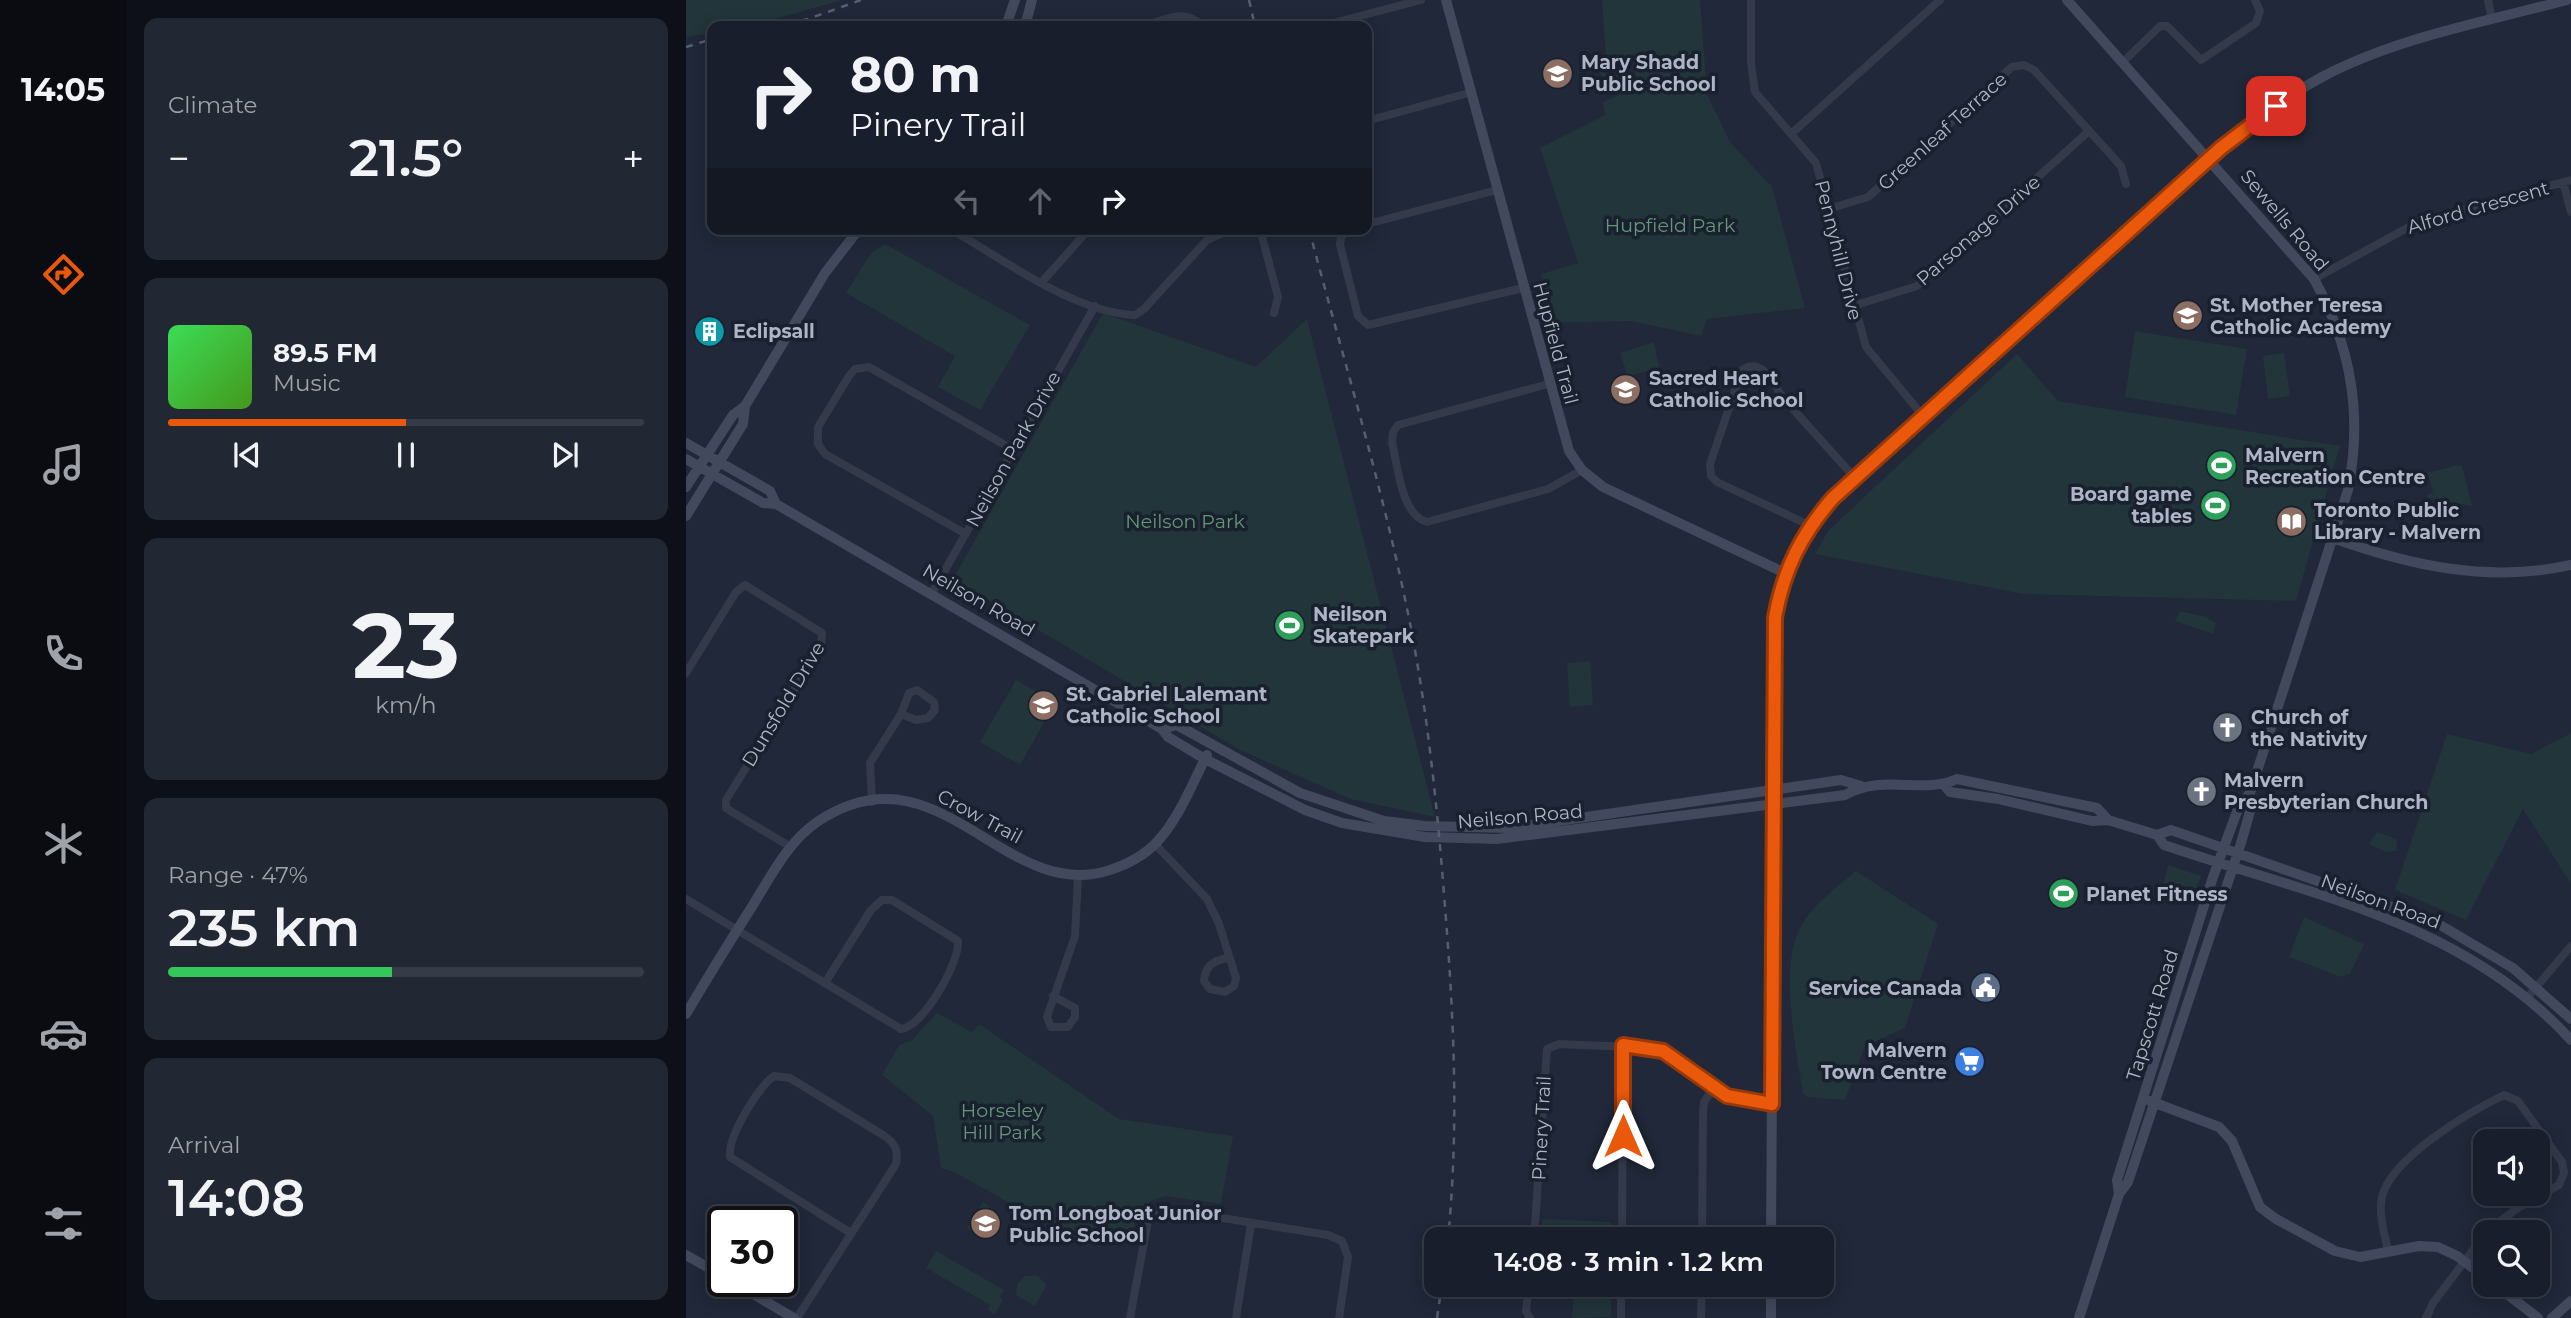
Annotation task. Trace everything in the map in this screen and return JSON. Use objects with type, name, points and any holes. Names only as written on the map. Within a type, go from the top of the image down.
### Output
[{"type":"street","points":[[1008,21],[1015,0]]},
{"type":"street","points":[[1026,21],[1032,0]]},
{"type":"street","points":[[1341,21],[1421,0]]},
{"type":"street","name":"Hupfield Trail","points":[[1446,0],[1562,436],[1582,470],[1603,487],[1785,572]]},
{"type":"street","name":"Pennyhill Drive","points":[[1751,0],[1753,84],[1761,101],[1815,163],[1866,347],[1923,416]]},
{"type":"street","points":[[1791,134],[1940,0]]},
{"type":"street","points":[[2123,61],[2160,26],[2167,26],[2201,60],[2256,23],[2260,11],[2255,0]]},
{"type":"street","points":[[2488,0],[2492,20]]},
{"type":"street","points":[[1771,1227],[1775,617],[1785,572],[1809,525],[1855,478],[1923,416],[2209,158],[2262,115],[2322,78],[2414,40],[2567,0]]},
{"type":"street","name":"Sewells Road","points":[[2069,1],[2314,279],[2336,321],[2347,354],[2355,400],[2355,459],[2333,538],[2250,793],[2251,808],[2237,853]]},
{"type":"street","points":[[1163,21],[1183,15],[1190,16],[1196,21]]},
{"type":"street","name":"Greenleaf Terrace","points":[[1828,209],[1868,197],[2012,67],[2018,66],[2034,70],[2121,166],[2126,184]]},
{"type":"street","points":[[1372,120],[1472,92]]},
{"type":"street","name":"Parsonage Drive","points":[[1853,306],[1917,286],[2089,131]]},
{"type":"street","points":[[2567,181],[2571,212]]},
{"type":"street","name":"Alford Crescent","points":[[2314,279],[2418,222],[2567,181]]},
{"type":"street","points":[[1372,223],[1497,190]]},
{"type":"street","points":[[686,487],[733,415],[745,406],[825,273],[854,235]]},
{"type":"street","points":[[963,235],[1042,282],[1095,306],[1135,315],[1144,309],[1207,240],[1218,235]]},
{"type":"street","points":[[1042,282],[1084,235]]},
{"type":"street","points":[[1262,235],[1278,297],[1274,313]]},
{"type":"street","points":[[1343,235],[1340,245],[1358,316],[1368,325],[1523,288]]},
{"type":"street","name":"Neilson Park Drive","points":[[932,593],[1095,306]]},
{"type":"street","points":[[1809,525],[1717,482],[1711,476],[1710,464],[1742,370],[1752,366],[1761,368],[1777,385],[1783,398],[1855,478]]},
{"type":"street","points":[[966,534],[825,454],[818,444],[818,427],[849,376],[855,369],[869,367],[1012,449]]},
{"type":"street","points":[[1548,384],[1398,425],[1393,432],[1392,443],[1409,507],[1417,518],[1431,521],[1548,489],[1582,470]]},
{"type":"street","points":[[686,516],[743,424],[745,406]]},
{"type":"street","name":"Neilson Road","points":[[686,443],[770,491],[776,504]]},
{"type":"street","name":"Neilson Road","points":[[686,459],[763,503],[776,504],[932,593],[1162,729],[1168,737],[1205,759],[1305,810],[1342,823],[1496,834],[1844,795],[1861,786]]},
{"type":"street","points":[[2333,538],[2437,568],[2501,574],[2571,565]]},
{"type":"street","name":"Dunsfold Drive","points":[[686,673],[736,592],[746,585],[822,634],[821,646],[726,800],[726,808],[791,846]]},
{"type":"street","points":[[872,802],[870,763],[901,714],[909,693],[917,690],[934,702],[935,710],[928,718],[916,720],[901,714]]},
{"type":"street","name":"Neilson Road","points":[[1162,729],[1177,725],[1300,793],[1402,829]]},
{"type":"street","name":"Crow Trail","points":[[686,1014],[791,846],[826,817],[872,802],[907,802],[935,809],[1032,865],[1078,877],[1123,866],[1155,844],[1172,823],[1212,746]]},
{"type":"street","name":"Neilson Road","points":[[1496,834],[1841,780],[1861,786],[1908,783],[1944,785],[1957,779],[2028,791],[2097,808],[2108,820]]},
{"type":"street","name":"Neilson Road","points":[[1944,785],[1950,792],[2092,821],[2108,820],[2157,835],[2171,830],[2387,903],[2435,922],[2485,949],[2536,987],[2571,1019]]},
{"type":"street","points":[[2024,805],[2028,791]]},
{"type":"street","name":"Sewells Road","points":[[2225,848],[2239,806],[2250,793]]},
{"type":"street","name":"Neilson Road","points":[[2157,835],[2164,845],[2428,935],[2477,961],[2527,998],[2571,1040]]},
{"type":"street","points":[[1155,844],[1207,899],[1224,937],[1227,958],[1234,969],[1234,986],[1225,992],[1210,989],[1204,981],[1204,972],[1214,961],[1227,958]]},
{"type":"street","name":"Tapscott Road","points":[[2079,1318],[2119,1194],[2128,1182],[2149,1101],[2218,864],[2225,848]]},
{"type":"street","name":"Tapscott Road","points":[[2149,1101],[2237,853]]},
{"type":"street","points":[[2292,887],[2297,874]]},
{"type":"street","points":[[1053,996],[1075,936],[1078,877]]},
{"type":"street","points":[[686,899],[901,1029],[907,1028],[922,1017],[957,957],[958,940],[892,900],[881,900],[871,910],[825,983]]},
{"type":"street","points":[[2527,998],[2571,946]]},
{"type":"street","name":"Pinery Trail","points":[[1535,1227],[1547,1049],[1559,1044],[1623,1045],[1663,1051],[1713,1088],[1738,1100],[1772,1104]]},
{"type":"street","points":[[1622,1227],[1623,1045]]},
{"type":"street","points":[[759,1297],[795,1318],[896,1164],[896,1147],[890,1139],[790,1078],[774,1076],[763,1086],[731,1140],[730,1157],[849,1232]]},
{"type":"street","points":[[1702,1227],[1703,1114],[1704,1102],[1713,1088]]},
{"type":"street","points":[[2388,1251],[2381,1205],[2388,1183],[2439,1132],[2504,1095],[2518,1101],[2562,1162],[2564,1173],[2559,1185],[2516,1209],[2502,1220]]},
{"type":"street","points":[[2149,1101],[2215,1123],[2226,1132],[2260,1207],[2276,1219],[2335,1251],[2352,1257],[2419,1246],[2438,1247],[2473,1268]]},
{"type":"street","points":[[1130,1318],[1148,1221],[1157,1212],[1167,1209],[1328,1236],[1342,1241],[1348,1257],[1339,1318]]},
{"type":"street","points":[[1237,1318],[1251,1224]]},
{"type":"street","points":[[2426,1318],[2433,1303],[2473,1250]]},
{"type":"street","points":[[686,1255],[707,1267]]},
{"type":"street","points":[[1528,1297],[1526,1311],[1530,1318]]},
{"type":"street","points":[[1621,1297],[1621,1318]]},
{"type":"street","points":[[1702,1297],[1702,1318]]},
{"type":"street","points":[[1771,1297],[1771,1318]]},
{"type":"street","points":[[2511,1297],[2538,1318]]},
{"type":"street","points":[[2552,1318],[2571,1301]]},
{"type":"green space","points":[[686,0],[842,0],[768,21],[707,21],[707,34],[686,37]]},
{"type":"green space","name":"Hupfield Park","points":[[1602,0],[1700,0],[1707,94],[1730,142],[1772,187],[1805,308],[1707,319],[1701,336],[1631,321],[1551,323],[1541,274],[1578,263],[1540,148],[1605,115],[1603,102],[1639,86],[1631,58],[1606,60]]},
{"type":"green space","points":[[1623,67],[1625,83],[1606,89],[1600,72]]},
{"type":"green space","points":[[885,244],[1030,325],[980,410],[938,387],[955,356],[846,293],[871,253]]},
{"type":"green space","name":"Neilson Park","points":[[1103,313],[1256,367],[1307,319],[1435,817],[1351,799],[1238,749],[953,579]]},
{"type":"green space","points":[[2135,331],[2247,349],[2236,415],[2125,397]]},
{"type":"green space","points":[[1654,342],[1659,367],[1628,377],[1620,353]]},
{"type":"green space","points":[[2284,353],[2290,396],[2268,399],[2263,356]]},
{"type":"green space","points":[[2017,354],[2058,401],[2340,446],[2296,601],[2024,594],[1815,554],[1828,531]]},
{"type":"green space","points":[[2462,466],[2472,506],[2428,498],[2426,496],[2433,492],[2429,476],[2423,474]]},
{"type":"green space","points":[[2180,611],[2206,617],[2216,623],[2213,634],[2175,621]]},
{"type":"green space","points":[[1590,661],[1593,705],[1570,707],[1567,663]]},
{"type":"green space","points":[[1016,680],[1055,703],[1020,765],[980,742]]},
{"type":"green space","points":[[2571,733],[2571,884],[2523,809],[2466,920],[2395,890],[2447,734],[2531,754]]},
{"type":"green space","points":[[2377,832],[2396,839],[2397,851],[2386,852],[2369,844]]},
{"type":"green space","points":[[2168,865],[2201,876],[2194,895],[2163,887]]},
{"type":"green space","points":[[1856,871],[1938,924],[1905,1028],[1865,1046],[1845,1100],[1807,1097],[1803,1093],[1791,1009],[1794,944],[1800,928],[1811,912]]},
{"type":"green space","points":[[2304,917],[2364,944],[2350,974],[2341,977],[2289,957]]},
{"type":"green space","name":"Horseley Hill Park","points":[[937,1013],[972,1032],[979,1024],[1119,1119],[1233,1136],[1221,1204],[1165,1196],[1151,1201],[1138,1211],[1130,1241],[1093,1234],[1088,1247],[956,1173],[941,1168],[933,1116],[882,1075],[899,1045],[912,1040]]},
{"type":"green space","points":[[983,1202],[995,1210],[1001,1223],[999,1233],[990,1239],[976,1236],[967,1228]]},
{"type":"green space","points":[[1542,1219],[1611,1222],[1611,1227],[1542,1227]]},
{"type":"green space","points":[[936,1251],[1004,1290],[1000,1297],[1003,1300],[995,1314],[988,1310],[990,1305],[926,1268]]},
{"type":"green space","points":[[1025,1276],[1038,1276],[1047,1285],[1035,1306],[1016,1295],[1017,1284]]},
{"type":"green space","points":[[1574,1297],[1611,1297],[1611,1317],[1572,1318]]},
{"type":"railway","points":[[798,21],[861,0]]},
{"type":"railway","points":[[1249,0],[1254,21]]},
{"type":"railway","points":[[686,47],[707,41]]},
{"type":"railway","points":[[1311,235],[1402,583],[1428,736],[1442,873],[1453,1032],[1454,1114],[1449,1227]]},
{"type":"railway","points":[[1437,1318],[1440,1297]]},
{"type":"place","name":"Mary Shadd Public School","points":[[1558,73]]},
{"type":"place","name":"St. Mother Teresa Catholic Academy","points":[[2187,316]]},
{"type":"place","name":"Eclipsall","points":[[710,331]]},
{"type":"place","name":"Sacred Heart Catholic School","points":[[1626,389]]},
{"type":"place","name":"Malvern Recreation Centre","points":[[2222,466]]},
{"type":"place","name":"Board game tables","points":[[2215,505]]},
{"type":"place","name":"Toronto Public Library - Malvern","points":[[2291,521]]},
{"type":"place","name":"Neilson Skatepark","points":[[1290,625]]},
{"type":"place","name":"St. Gabriel Lalemant Catholic School","points":[[1043,705]]},
{"type":"place","name":"Church of the Nativity","points":[[2228,728]]},
{"type":"place","name":"Malvern Presbyterian Church","points":[[2201,791]]},
{"type":"place","name":"Planet Fitness","points":[[2063,894]]},
{"type":"place","name":"Service Canada","points":[[1985,988]]},
{"type":"place","name":"Malvern Town Centre","points":[[1970,1061]]},
{"type":"place","name":"Tom Longboat Junior Public School","points":[[986,1224]]},
{"type":"route","points":[[1623,1136],[1623,1045],[1663,1051],[1727,1096],[1772,1104],[1775,617],[1789,563],[1809,525],[1833,498],[2196,170],[2276,106]]}]
